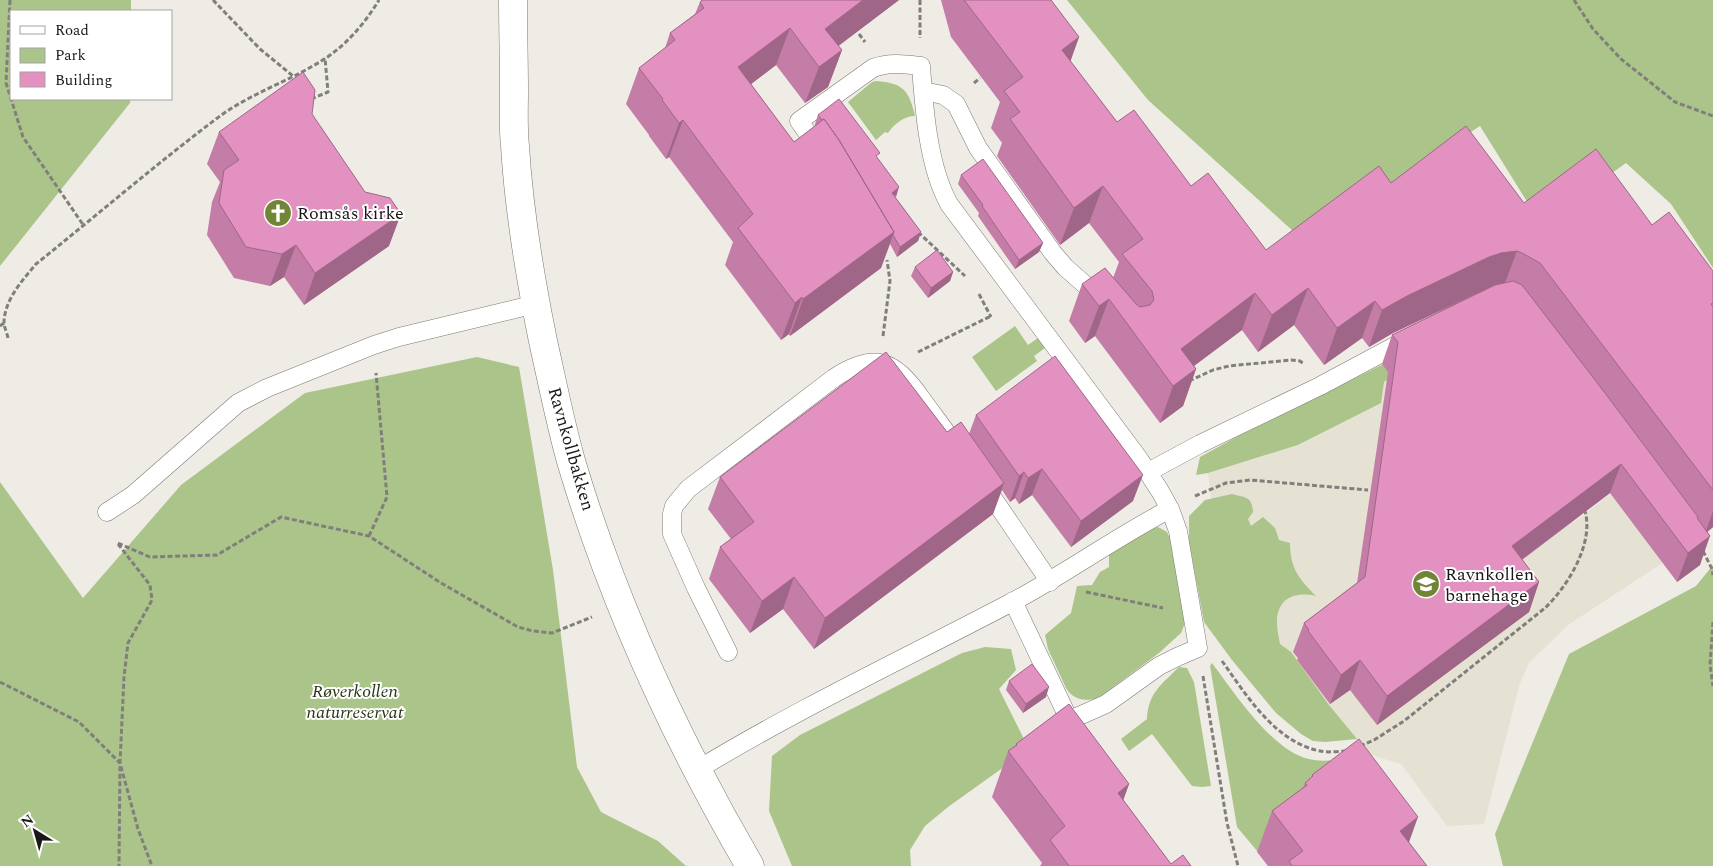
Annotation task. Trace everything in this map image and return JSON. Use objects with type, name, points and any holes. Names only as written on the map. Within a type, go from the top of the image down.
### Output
[{"type":"street","name":"Ravnkollbakken","points":[[513,0],[514,144],[526,245],[555,396],[571,460],[585,506],[621,604],[673,723],[750,866]]},
{"type":"lane","points":[[830,164],[799,122],[873,68],[882,64],[896,63],[921,66],[925,114],[935,168],[943,194],[1148,472],[1170,509],[1178,531],[1198,648],[1159,666],[1106,704],[1070,720]]},
{"type":"lane","points":[[923,91],[943,95],[956,104],[978,148],[1053,253],[1065,268],[1100,299],[1112,313]]},
{"type":"lane","points":[[107,512],[133,495],[238,403],[267,388],[374,345],[409,334],[536,304]]},
{"type":"lane","points":[[1148,472],[1200,444],[1320,386],[1398,343],[1422,332]]},
{"type":"lane","points":[[728,652],[672,534],[674,506],[688,489],[842,373],[865,364],[878,362],[894,368],[912,385],[964,456]]},
{"type":"lane","points":[[975,472],[1050,582]]},
{"type":"lane","points":[[697,770],[768,728],[1050,582],[1130,530],[1170,509]]},
{"type":"lane","points":[[1013,601],[1082,744]]},
{"type":"path","points":[[10,0],[6,83],[10,96]]},
{"type":"path","points":[[213,0],[260,50],[293,76]]},
{"type":"path","points":[[8,338],[4,323],[10,299],[36,264],[218,118],[262,90],[293,76],[325,58],[351,37],[369,18],[379,0]]},
{"type":"path","points":[[920,0],[921,66]]},
{"type":"path","points":[[1574,0],[1593,29],[1621,59],[1675,102],[1713,116]]},
{"type":"path","points":[[310,99],[328,92],[325,58]]},
{"type":"path","points":[[11,100],[23,137],[84,226]]},
{"type":"path","points":[[918,230],[970,281]]},
{"type":"path","points":[[882,341],[890,281],[887,260]]},
{"type":"path","points":[[975,288],[991,317]]},
{"type":"path","points":[[894,368],[913,355],[1021,301]]},
{"type":"path","points":[[0,326],[4,323]]},
{"type":"path","points":[[369,536],[387,497],[374,345]]},
{"type":"path","points":[[1186,381],[1229,366],[1291,360],[1300,361],[1310,369],[1320,386]]},
{"type":"path","points":[[1170,509],[1203,491],[1226,483],[1250,480],[1368,490]]},
{"type":"path","points":[[1238,866],[1222,794],[1198,648],[1220,658],[1249,698],[1282,733],[1294,741],[1322,752],[1347,751],[1374,740],[1404,721],[1556,598],[1571,575],[1583,548],[1587,522],[1586,510],[1582,504]]},
{"type":"path","points":[[119,866],[120,763],[124,678],[128,643],[152,600],[150,585],[118,543],[150,557],[217,555],[281,516],[369,536],[441,583],[518,627],[533,632],[552,633],[621,604]]},
{"type":"path","points":[[1702,548],[1713,575]]},
{"type":"path","points":[[1050,582],[1080,591],[1193,614]]},
{"type":"path","points":[[1713,622],[1710,665],[1713,686]]},
{"type":"path","points":[[0,682],[79,722],[120,763],[138,828],[152,866]]},
{"type":"shaded area","name":"Ravnkollen barnehage","points":[[1438,342],[1573,523],[1612,493],[1664,562],[1568,625],[1529,663],[1519,686],[1484,824],[1447,826],[1401,764],[1368,754],[1329,705],[1238,614],[1221,577],[1208,473],[1299,445],[1380,403],[1384,382]]},
{"type":"green space","points":[[0,0],[131,0],[131,10],[10,10],[10,100],[130,100],[130,103],[0,266]]},
{"type":"green space","points":[[1067,0],[1713,0],[1713,268],[1671,204],[1626,163],[1541,224],[1480,126],[1304,241],[1148,100]]},
{"type":"green space","points":[[876,81],[899,86],[907,94],[915,116],[907,117],[900,121],[888,133],[885,132],[876,140],[848,102],[872,82]]},
{"type":"green space","points":[[1015,326],[1028,345],[1038,338],[1045,348],[1034,356],[1037,361],[996,391],[972,357]]},
{"type":"green space","points":[[1434,339],[1438,342],[1384,382],[1381,403],[1298,445],[1196,475],[1200,457],[1240,435]]},
{"type":"green space","name":"Røverkollen naturreservat","points":[[477,357],[519,367],[553,570],[577,767],[601,812],[658,841],[686,866],[0,866],[0,482],[83,598],[181,485],[305,393]]},
{"type":"green space","points":[[1232,494],[1250,500],[1253,512],[1248,519],[1251,526],[1263,517],[1275,528],[1279,540],[1290,543],[1290,552],[1294,566],[1305,584],[1316,596],[1294,596],[1283,603],[1277,615],[1280,644],[1291,652],[1329,705],[1357,739],[1325,742],[1313,741],[1301,734],[1276,713],[1232,660],[1204,622],[1189,542],[1189,516],[1205,500]]},
{"type":"green space","points":[[1158,527],[1167,532],[1171,540],[1185,623],[1181,633],[1159,653],[1097,699],[1084,700],[1076,697],[1066,688],[1048,649],[1045,635],[1071,613],[1077,586],[1092,585],[1100,572],[1109,567],[1109,552]]},
{"type":"green space","points":[[1713,565],[1713,866],[1503,866],[1495,834],[1569,654],[1696,586]]},
{"type":"green space","points":[[985,647],[1011,649],[1016,670],[999,689],[1029,749],[948,807],[925,826],[910,850],[911,866],[792,866],[769,811],[772,756],[800,735],[962,653]]},
{"type":"green space","points":[[1212,663],[1242,704],[1268,733],[1282,745],[1295,754],[1309,759],[1322,761],[1344,760],[1258,852],[1237,827],[1210,666]]},
{"type":"green space","points":[[1179,667],[1187,668],[1194,682],[1211,786],[1192,786],[1152,734],[1129,751],[1121,739],[1147,719],[1153,696]]},
{"type":"building","points":[[702,0],[863,0],[825,29],[842,50],[819,67],[790,28],[738,67],[794,142],[824,119],[839,140],[894,232],[795,303],[738,228],[753,214],[683,120],[679,123],[639,68],[675,40],[670,33],[704,8],[700,2]]},
{"type":"building","points":[[964,0],[1051,0],[1079,37],[1062,50],[1117,122],[1134,110],[1191,186],[1208,173],[1266,250],[1379,166],[1391,183],[1466,126],[1524,203],[1596,149],[1652,225],[1669,212],[1713,271],[1713,303],[1711,304],[1713,307],[1713,490],[1540,263],[1517,251],[1489,257],[1382,310],[1375,301],[1337,328],[1308,288],[1272,315],[1255,293],[1181,349],[1196,369],[1173,386],[1109,299],[1099,306],[1082,284],[1105,268],[1136,304],[1140,307],[1150,305],[1154,300],[1152,291],[1122,254],[1143,239],[1103,186],[1074,208],[1010,119],[1020,112],[1004,91],[1023,77]]},
{"type":"building","name":"Romsås kirke","points":[[303,72],[315,90],[312,114],[365,192],[390,198],[401,214],[315,273],[296,245],[282,254],[246,247],[219,203],[224,170],[239,160],[219,132]]},
{"type":"building","points":[[839,99],[880,153],[876,156],[899,187],[892,193],[921,232],[900,247],[893,235],[894,232],[839,140],[824,119],[822,120],[818,115]]},
{"type":"building","points":[[983,159],[1043,243],[1019,260],[961,175]]},
{"type":"building","points":[[937,250],[953,272],[931,288],[915,267]]},
{"type":"building","points":[[1513,281],[1522,285],[1698,517],[1710,536],[1688,553],[1621,464],[1512,546],[1539,582],[1387,696],[1360,660],[1341,675],[1304,623],[1365,577],[1398,342],[1392,335],[1495,285]]},
{"type":"building","points":[[886,352],[947,432],[961,422],[1004,483],[825,618],[794,577],[762,601],[720,547],[754,522],[720,477]]},
{"type":"building","points":[[1055,356],[1143,475],[1081,521],[1042,469],[1028,478],[1024,472],[1019,476],[976,415]]},
{"type":"building","points":[[1032,664],[1049,687],[1026,704],[1009,681]]},
{"type":"building","points":[[1069,704],[1129,784],[1118,793],[1171,864],[1183,855],[1191,866],[1069,866],[1050,840],[1065,826],[1008,751]]},
{"type":"building","points":[[1359,739],[1418,817],[1400,831],[1427,866],[1292,866],[1289,861],[1303,851],[1272,811],[1307,785],[1305,783],[1312,775]]},
{"type":"place","name":"Romsås kirke","points":[[278,213]]},
{"type":"place","name":"Ravnkollen barnehage","points":[[1426,584]]}]
